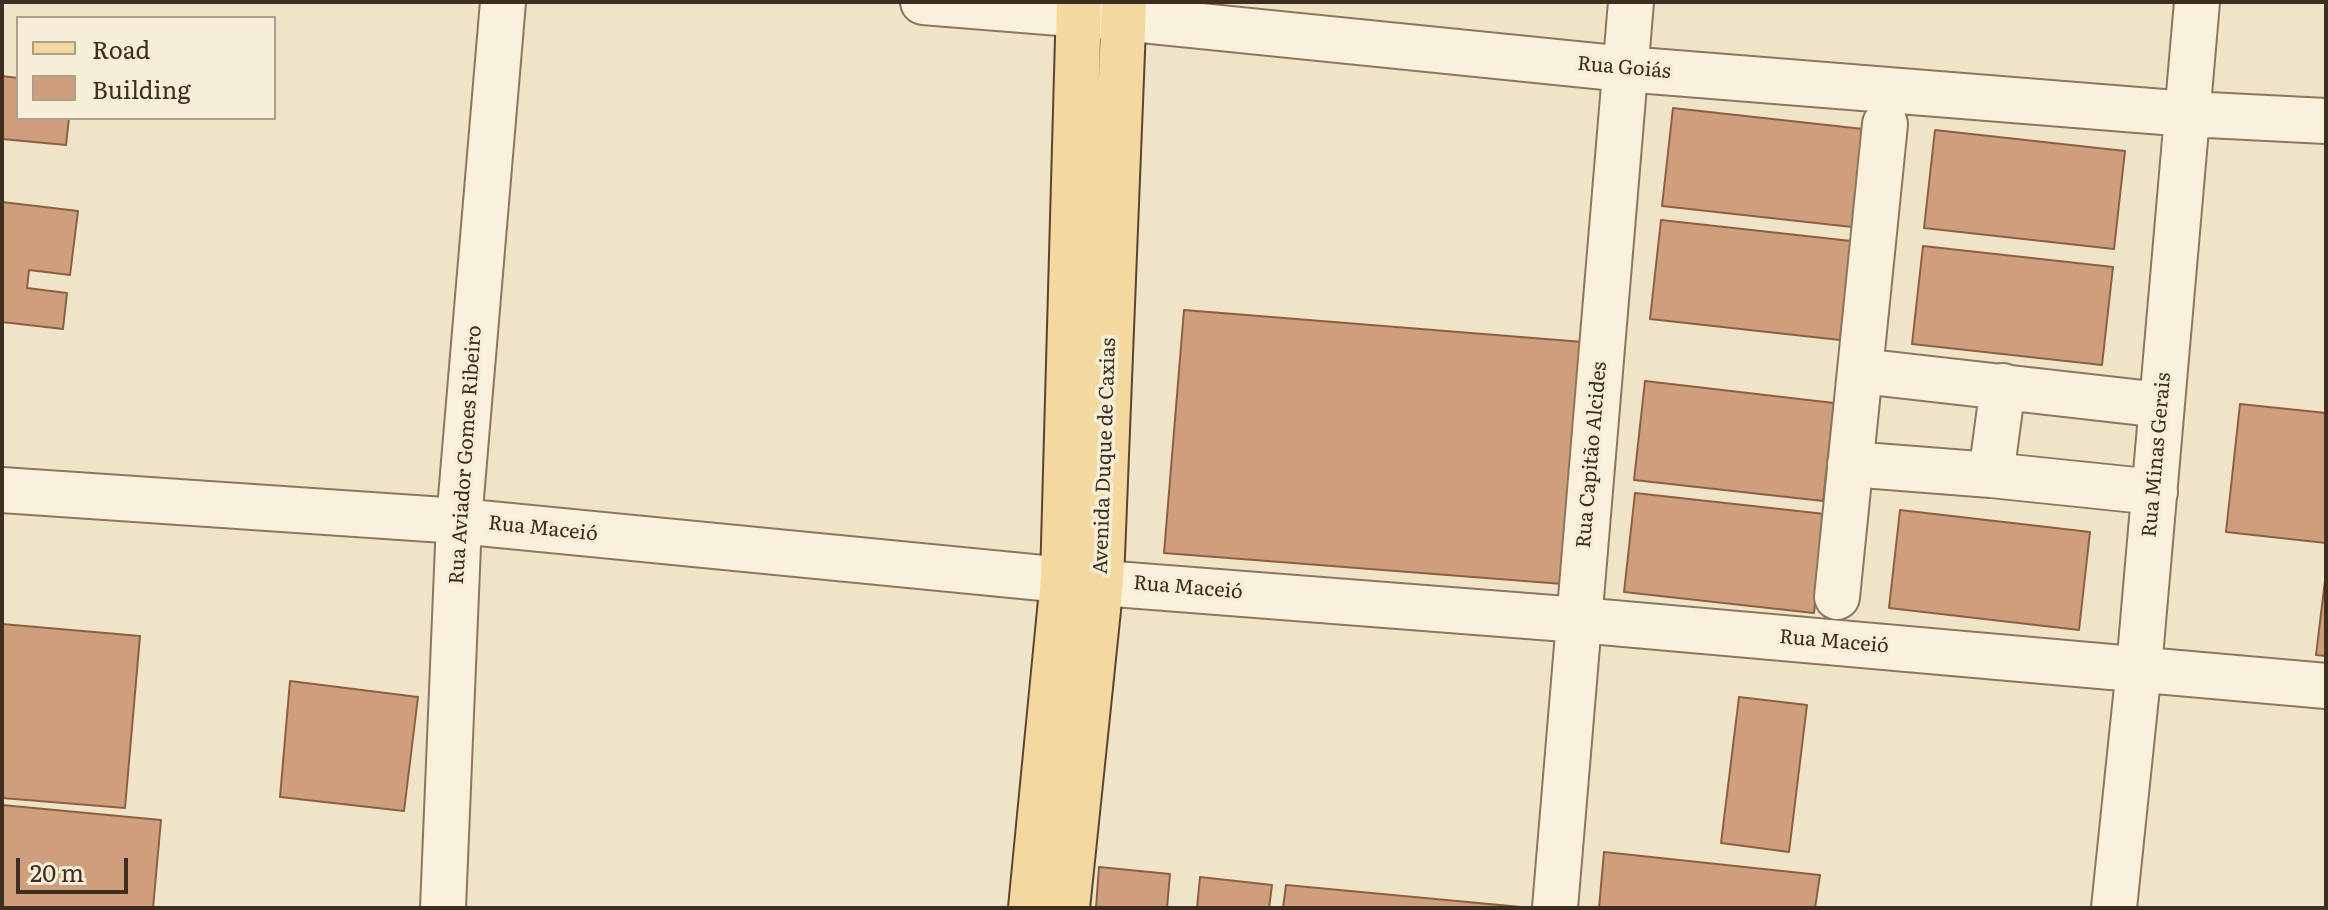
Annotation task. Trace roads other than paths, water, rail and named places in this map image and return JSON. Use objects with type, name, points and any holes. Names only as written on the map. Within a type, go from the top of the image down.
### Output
[{"type":"main road","name":"Avenida Duque de Caxias","points":[[1031,908],[1082,580],[1078,8]]},
{"type":"main road","name":"Avenida Duque de Caxias","points":[[1067,908],[1082,580],[1123,10]]},
{"type":"street","name":"Rua Aviador Gomes Ribeiro","points":[[443,908],[459,521],[503,2]]},
{"type":"street","name":"Rua Goiás","points":[[923,2],[1123,10],[1625,69],[2188,114],[2326,121]]},
{"type":"street","name":"Rua Capitão Alcides","points":[[1555,908],[1631,2]]},
{"type":"street","name":"Rua Minas Gerais","points":[[2114,908],[2139,668],[2197,2]]},
{"type":"street","points":[[1837,597],[1885,124]]},
{"type":"street","points":[[1861,371],[2161,405]]},
{"type":"street","points":[[1991,475],[2003,386]]},
{"type":"street","points":[[1850,464],[2155,492]]},
{"type":"street","name":"Rua Maceió","points":[[2,490],[459,521],[1082,580],[2326,686]]}]
